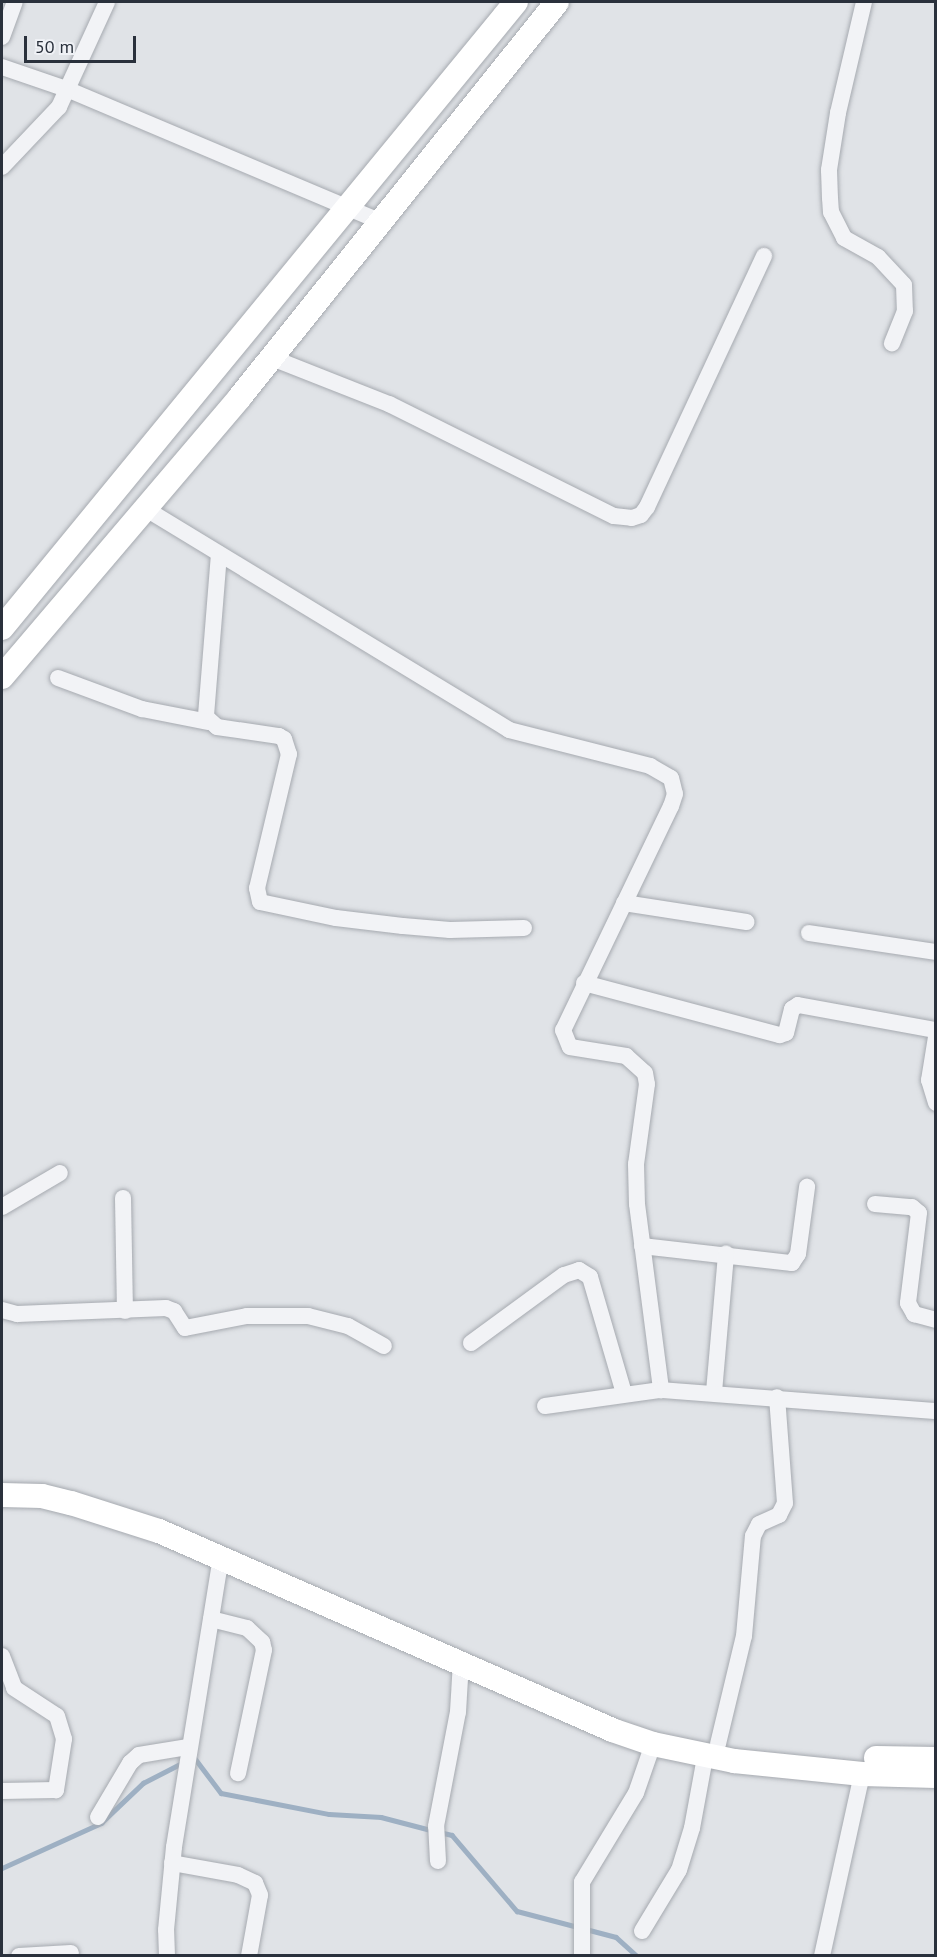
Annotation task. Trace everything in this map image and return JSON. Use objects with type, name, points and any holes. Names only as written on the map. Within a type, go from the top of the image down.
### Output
[{"type":"highway","points":[[2,628],[516,2]]},
{"type":"highway","points":[[2,678],[272,358],[557,2]]},
{"type":"highway","points":[[2,1482],[58,1485],[162,1518],[620,1717],[712,1750],[862,1774],[936,1776]]},
{"type":"highway","points":[[2,1496],[42,1496],[159,1531],[602,1726],[652,1744],[712,1750],[936,1759]]},
{"type":"street","points":[[2,37],[15,2]]},
{"type":"street","points":[[2,167],[59,107],[69,90],[106,2]]},
{"type":"street","points":[[864,2],[838,113],[829,170],[831,212],[844,238],[878,257],[904,285],[906,310],[891,343]]},
{"type":"street","points":[[2,67],[69,90],[381,222]]},
{"type":"street","points":[[272,358],[389,404],[614,516],[632,519],[641,515],[647,507],[764,256]]},
{"type":"street","points":[[146,509],[509,730],[664,772],[674,785],[671,807],[565,1023],[565,1042],[578,1051],[626,1056],[645,1073],[647,1084],[636,1164],[642,1246],[661,1390]]},
{"type":"street","points":[[208,722],[205,706],[219,554]]},
{"type":"street","points":[[57,678],[142,709],[208,722],[217,727],[268,733],[284,739],[289,754],[257,888],[260,902],[336,918],[403,926],[450,930],[524,928]]},
{"type":"street","points":[[624,903],[747,922]]},
{"type":"street","points":[[809,933],[936,952]]},
{"type":"street","points":[[584,983],[780,1035],[786,1033],[792,1009],[798,1005],[936,1030]]},
{"type":"street","points":[[936,1037],[929,1080],[936,1103]]},
{"type":"street","points":[[2,1207],[60,1173]]},
{"type":"street","points":[[642,1246],[726,1254],[784,1264],[796,1260],[807,1187]]},
{"type":"street","points":[[123,1198],[125,1311]]},
{"type":"street","points":[[875,1204],[912,1207],[919,1214],[908,1304],[914,1314],[936,1320]]},
{"type":"street","points":[[714,1392],[726,1254]]},
{"type":"street","points":[[471,1343],[564,1275],[579,1270],[590,1277],[624,1393]]},
{"type":"street","points":[[2,1310],[17,1314],[171,1309],[185,1328],[247,1316],[330,1319],[384,1346]]},
{"type":"street","points":[[545,1406],[624,1393],[661,1390],[714,1392],[936,1411]]},
{"type":"street","points":[[642,1931],[679,1870],[692,1828],[744,1636],[753,1536],[759,1524],[779,1515],[785,1503],[777,1397]]},
{"type":"street","points":[[167,1956],[166,1930],[172,1863],[188,1750],[221,1557]]},
{"type":"street","points":[[211,1619],[247,1628],[262,1642],[264,1650],[238,1773]]},
{"type":"street","points":[[2,1656],[14,1688],[22,1696],[57,1716],[63,1727],[56,1790],[2,1791]]},
{"type":"street","points":[[438,1861],[436,1826],[458,1712],[461,1662]]},
{"type":"street","points":[[2,1693],[22,1696]]},
{"type":"street","points":[[582,1956],[582,1882],[636,1793],[652,1744]]},
{"type":"street","points":[[98,1817],[130,1763],[139,1755],[188,1750]]},
{"type":"street","points":[[822,1956],[862,1774]]},
{"type":"street","points":[[172,1863],[238,1875],[255,1883],[260,1895],[249,1956]]},
{"type":"street","points":[[19,1956],[71,1953]]},
{"type":"waterway","points":[[194,1757],[221,1793],[329,1814],[381,1817],[431,1830]]},
{"type":"waterway","points":[[2,1868],[101,1823],[143,1783],[184,1762]]},
{"type":"waterway","points":[[439,1832],[452,1835],[517,1911],[616,1937],[637,1956]]}]
